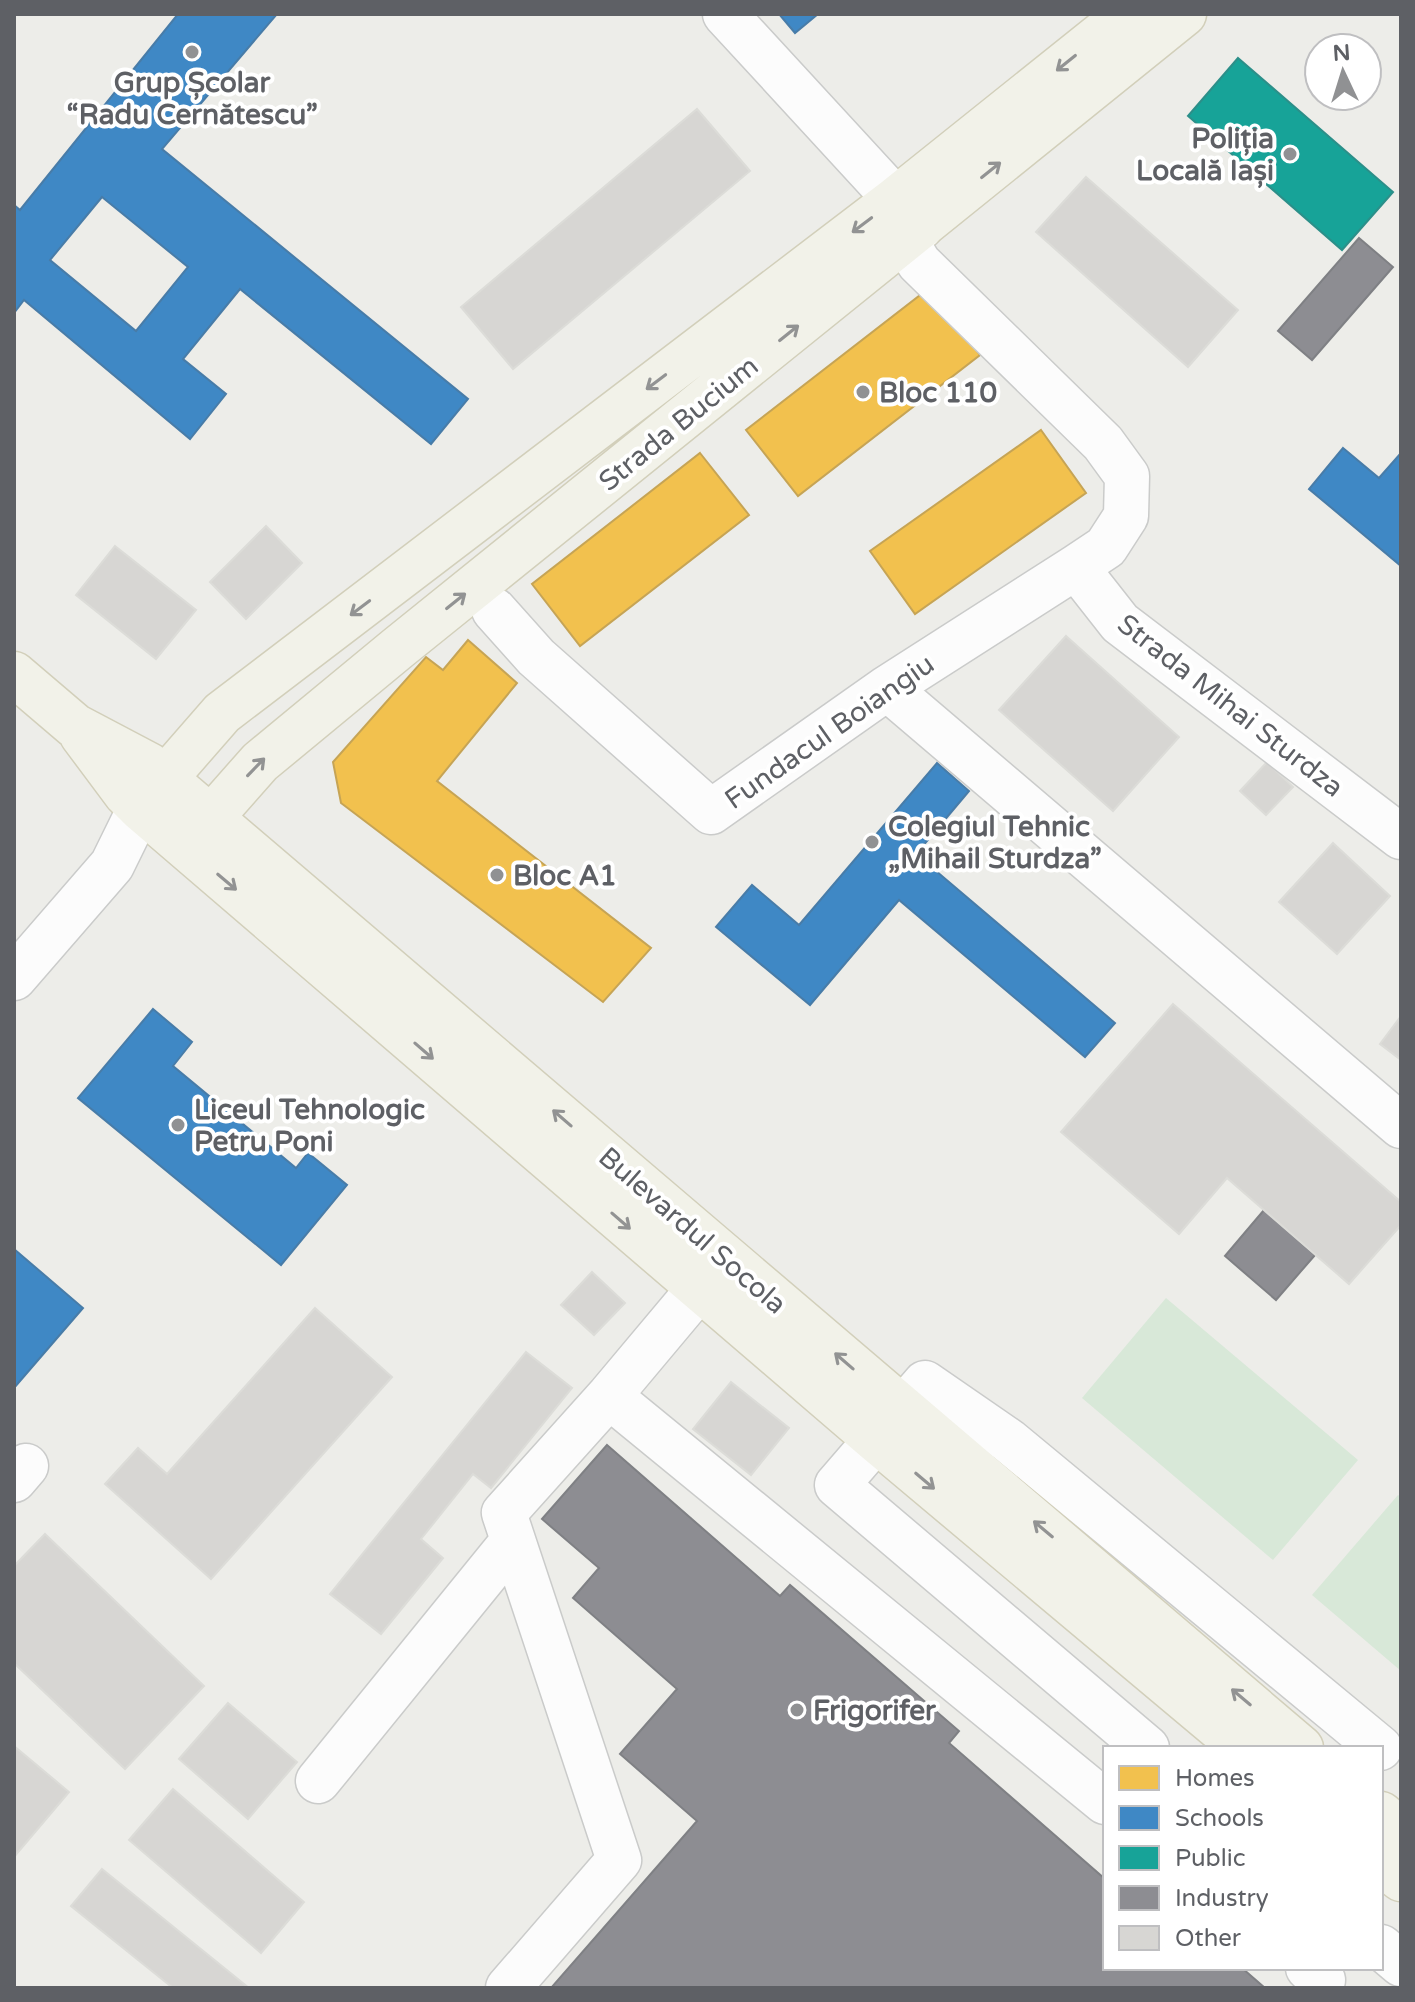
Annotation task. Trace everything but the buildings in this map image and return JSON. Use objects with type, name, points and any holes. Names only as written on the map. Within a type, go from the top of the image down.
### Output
[{"type":"main road","name":"Strada Bucium","points":[[198,832],[260,762],[907,222],[1127,14]]},
{"type":"main road","name":"Strada Bucium","points":[[153,793],[222,713],[907,222],[1184,14]]},
{"type":"main road","name":"Bulevardul Socola","points":[[14,674],[75,726],[126,794],[153,793],[888,1425],[1241,1746]]},
{"type":"main road","name":"Bulevardul Socola","points":[[888,1425],[1298,1746]]},
{"type":"main road","points":[[1383,1816],[1401,1831]]},
{"type":"main road","points":[[1383,1865],[1401,1879]]},
{"type":"street","points":[[725,14],[907,222],[919,263],[1103,443],[1127,476],[1126,516],[1106,547],[1076,567]]},
{"type":"street","name":"Fundacul Boiangiu","points":[[494,610],[536,657],[711,812],[887,688],[1076,567]]},
{"type":"street","name":"Strada Mihai Sturdza","points":[[1076,567],[1120,623],[1401,837]]},
{"type":"street","points":[[887,688],[1401,1126]]},
{"type":"street","points":[[14,978],[112,865],[153,793]]},
{"type":"street","points":[[112,865],[198,832]]},
{"type":"street","points":[[508,1988],[619,1860],[504,1513],[609,1396],[712,1273]]},
{"type":"street","points":[[1145,1746],[837,1485],[925,1383],[1009,1441],[1379,1746]]},
{"type":"street","points":[[609,1396],[1103,1800]]},
{"type":"street","points":[[318,1781],[513,1541]]},
{"type":"street","points":[[1383,1750],[1401,1765]]},
{"type":"street","points":[[1383,1949],[1401,1964]]},
{"type":"street","points":[[1310,1970],[1323,1980],[1317,1988]]},
{"type":"green space","points":[[1166,1298],[1358,1460],[1273,1560],[1082,1398]]},
{"type":"green space","points":[[1398,1495],[1401,1497],[1401,1671],[1312,1595]]},
{"type":"place","name":"Grup Școlar “Radu Cernătescu”","points":[[192,52]]},
{"type":"place","name":"Poliția Locală Iași","points":[[1290,154]]},
{"type":"place","name":"Bloc 110","points":[[863,392]]},
{"type":"place","name":"Colegiul Tehnic „Mihail Sturdza”","points":[[872,842]]},
{"type":"place","name":"Bloc A1","points":[[497,875]]},
{"type":"place","name":"Liceul Tehnologic Petru Poni","points":[[178,1125]]},
{"type":"place","name":"Frigorifer","points":[[797,1710]]}]
